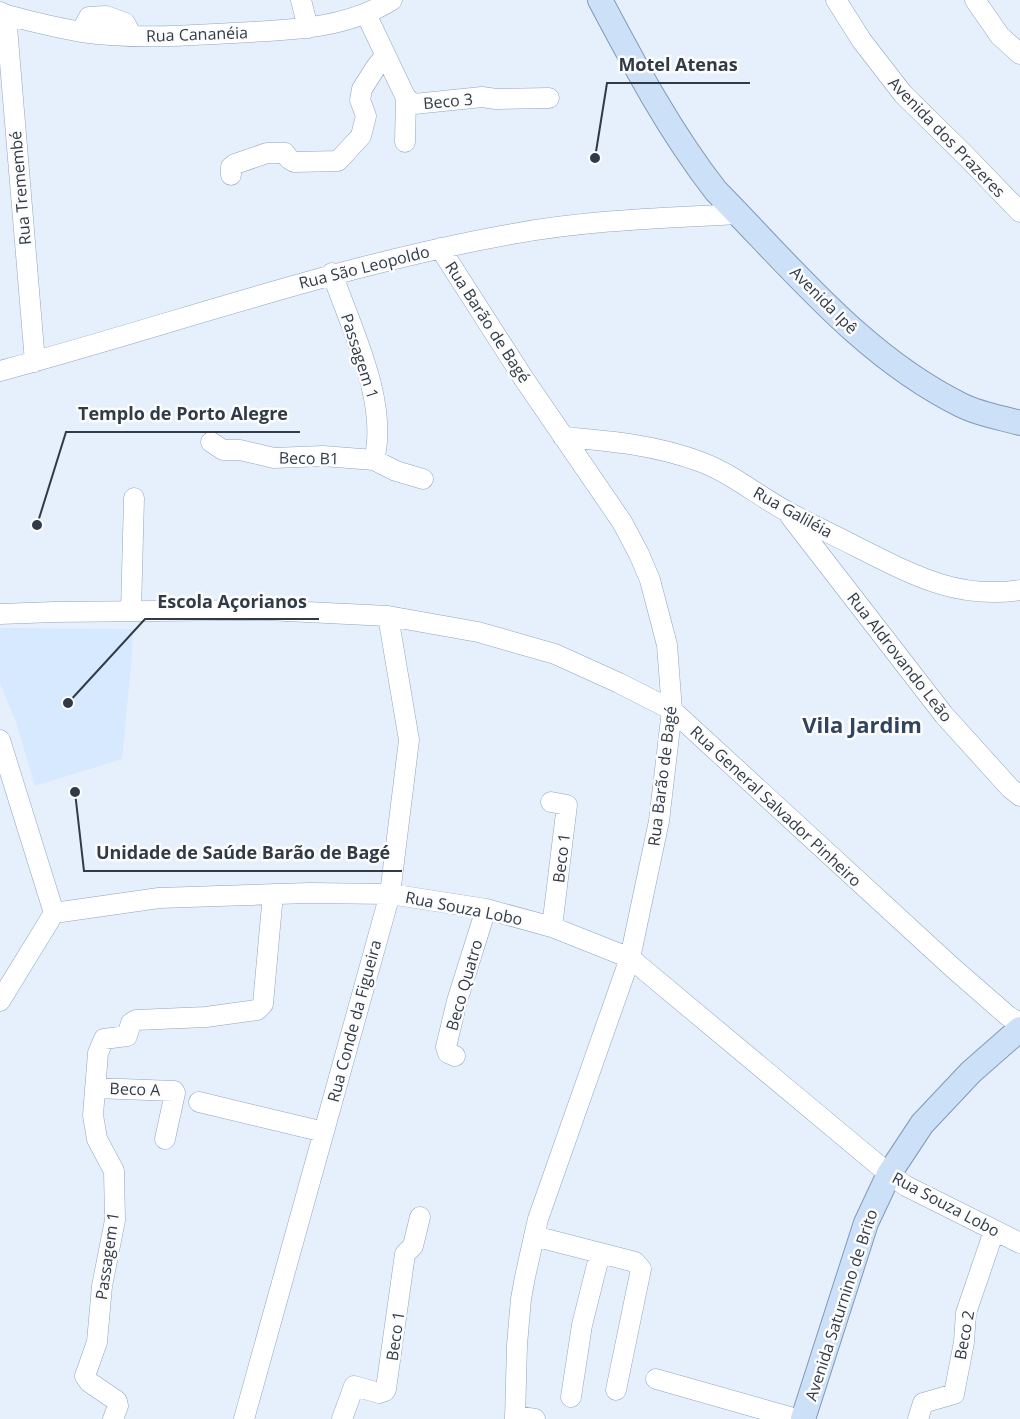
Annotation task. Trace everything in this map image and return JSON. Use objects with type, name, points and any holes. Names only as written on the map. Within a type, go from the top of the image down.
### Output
[{"type":"main road","name":"Avenida Ipê","points":[[600,0],[645,86],[716,191],[851,329],[908,373],[964,407],[1020,423]]},
{"type":"main road","name":"Avenida Ipê","points":[[614,0],[670,124]]},
{"type":"main road","name":"Avenida Saturnino de Brito","points":[[803,1419],[866,1222],[889,1174],[929,1117],[971,1072],[1020,1029]]},
{"type":"street","points":[[301,0],[309,28]]},
{"type":"street","name":"Rua Cananéia","points":[[2,14],[81,32],[132,36],[207,35],[309,28],[366,14],[392,0]]},
{"type":"street","name":"Avenida dos Prazeres","points":[[836,0],[862,41],[903,94],[1020,212]]},
{"type":"street","points":[[975,0],[1000,36],[1020,54]]},
{"type":"street","points":[[81,32],[89,17],[108,8],[125,23],[132,36]]},
{"type":"street","name":"Rua Tremembé","points":[[2,14],[35,362]]},
{"type":"street","name":"Beco 3","points":[[366,14],[406,98],[417,104],[482,97],[549,98]]},
{"type":"street","points":[[231,175],[231,168],[235,164],[267,153],[285,153],[294,162],[338,161],[361,135],[366,116],[360,100],[362,89],[386,56]]},
{"type":"street","points":[[405,142],[406,98]]},
{"type":"street","name":"Rua São Leopoldo","points":[[0,371],[332,273],[440,248],[514,233],[583,224],[738,214]]},
{"type":"street","name":"Rua Barão de Bagé","points":[[440,248],[524,379],[622,522],[639,554],[650,580],[667,645],[672,710],[659,821],[630,958],[534,1236],[521,1299],[515,1417]]},
{"type":"street","name":"Passagem 1","points":[[332,273],[375,399],[378,445],[374,460]]},
{"type":"street","name":"Rua Galiléia","points":[[563,437],[630,443],[662,449],[702,462],[733,477],[787,512],[918,577],[960,589],[1004,593],[1020,590]]},
{"type":"street","name":"Beco B1","points":[[211,442],[223,450],[240,450],[274,458],[323,456],[374,460]]},
{"type":"street","points":[[374,460],[396,471],[423,479]]},
{"type":"street","points":[[131,611],[134,498]]},
{"type":"street","name":"Rua Aldrovando Leão","points":[[787,512],[944,716],[1017,788]]},
{"type":"street","name":"Rua General Salvador Pinheiro","points":[[0,614],[266,610],[388,616],[478,632],[555,654],[672,710],[953,968],[1008,1016],[1020,1023]]},
{"type":"street","name":"Rua Conde da Figueira","points":[[244,1419],[390,894],[409,740],[388,616]]},
{"type":"street","points":[[0,740],[54,913],[0,1001]]},
{"type":"street","name":"Beco 1","points":[[551,802],[567,806],[552,927]]},
{"type":"street","name":"Passagem 1","points":[[113,1419],[118,1406],[117,1401],[89,1382],[85,1376],[97,1342],[102,1286],[115,1220],[114,1171],[97,1139],[93,1115],[98,1053],[101,1043],[106,1039],[127,1036],[133,1021],[206,1017],[261,1008],[273,894]]},
{"type":"street","name":"Rua Souza Lobo","points":[[54,913],[159,898],[273,894],[390,894],[486,909],[552,927],[630,958],[889,1174],[906,1186],[1020,1243]]},
{"type":"street","name":"Beco Quatro","points":[[455,1056],[448,1053],[446,1047],[457,1001],[486,909]]},
{"type":"street","name":"Beco A","points":[[95,1088],[175,1091],[165,1139]]},
{"type":"street","points":[[199,1102],[324,1132]]},
{"type":"street","name":"Beco 1","points":[[342,1419],[354,1386],[379,1393],[386,1389],[405,1254],[413,1246],[420,1217]]},
{"type":"street","name":"Beco 2","points":[[918,1419],[923,1402],[954,1394],[964,1342],[966,1313],[994,1231]]},
{"type":"street","points":[[534,1236],[635,1262],[641,1269],[616,1390]]},
{"type":"street","points":[[571,1397],[582,1325],[600,1253]]},
{"type":"street","points":[[656,1379],[797,1419]]},
{"type":"street","points":[[515,1417],[535,1419]]},
{"type":"shaded area","points":[[0,628],[133,629],[122,759],[35,786],[16,722],[0,683]]},
{"type":"place","name":"Motel Atenas","points":[[595,158]]},
{"type":"place","name":"Templo de Porto Alegre","points":[[37,525]]},
{"type":"place","name":"Escola Açorianos","points":[[68,703]]},
{"type":"place","name":"Unidade de Saúde Barão de Bagé","points":[[75,792]]},
{"type":"district","name":"Vila Jardim","points":[[862,725]]}]
